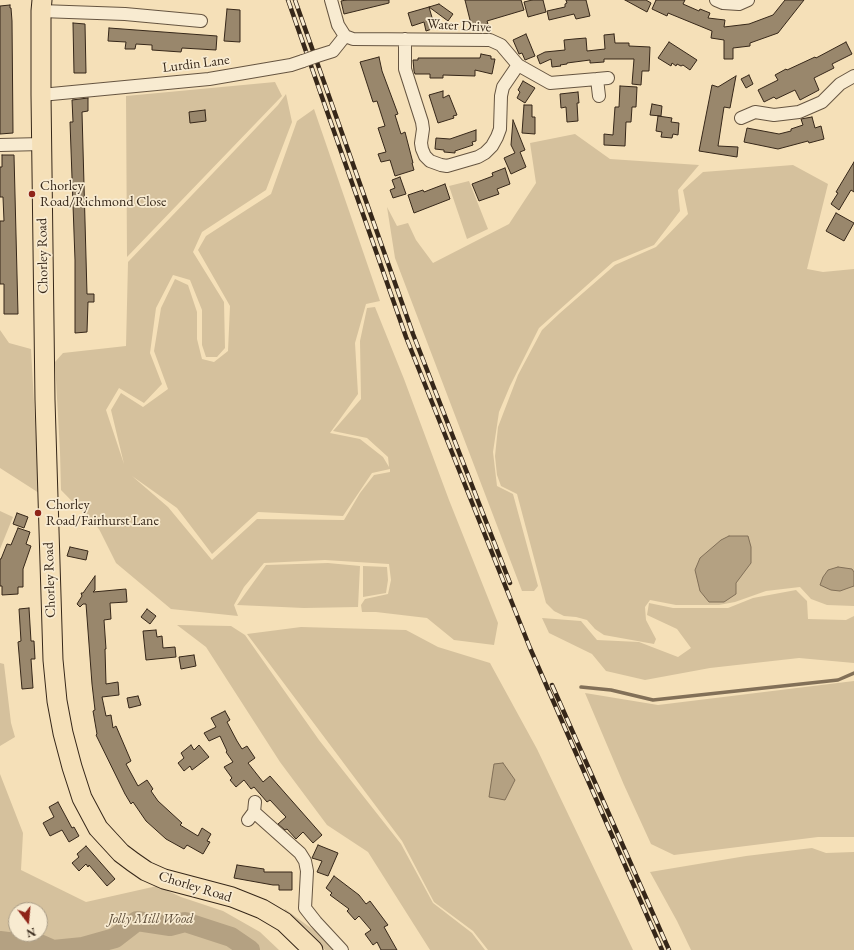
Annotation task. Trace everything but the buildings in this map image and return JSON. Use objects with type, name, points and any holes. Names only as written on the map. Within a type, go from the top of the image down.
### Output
[{"type":"main road","name":"Chorley Road","points":[[41,5],[46,443],[53,660],[57,701],[63,733],[75,775],[85,803],[98,828],[117,849],[132,862],[146,871],[164,879],[232,898],[262,909],[284,922],[313,950]]},
{"type":"street","points":[[331,0],[338,25],[345,36]]},
{"type":"street","points":[[716,0],[723,3],[739,4],[748,0]]},
{"type":"street","points":[[41,5],[202,21]]},
{"type":"street","name":"Water Drive","points":[[345,36],[360,40],[490,40],[501,45],[518,65],[550,82],[603,79],[599,96]]},
{"type":"street","name":"Lurdin Lane","points":[[41,95],[209,79],[291,64],[333,50],[345,36]]},
{"type":"street","points":[[405,39],[405,69],[422,122],[422,149],[425,156],[435,164],[447,166],[457,170],[485,153],[498,138],[503,87],[518,65]]},
{"type":"street","points":[[741,118],[755,106],[774,115],[799,112],[822,102],[840,84],[854,76]]},
{"type":"street","points":[[0,145],[42,144]]},
{"type":"street","points":[[252,811],[300,853],[305,861],[307,871],[304,908],[342,950]]},
{"type":"green space","points":[[275,82],[282,96],[127,257],[126,96]]},
{"type":"green space","points":[[286,94],[292,122],[266,190],[202,232],[193,252],[224,302],[225,348],[217,357],[206,357],[202,345],[202,310],[190,280],[173,275],[156,308],[150,353],[162,384],[144,403],[119,388],[106,410],[124,464],[111,410],[121,393],[143,407],[168,389],[154,351],[161,308],[175,279],[188,285],[197,312],[197,339],[202,359],[214,362],[228,351],[230,306],[198,250],[206,236],[271,194],[297,121],[314,109],[380,301],[366,304],[355,343],[358,394],[330,433],[360,439],[383,457],[389,467],[388,457],[367,438],[333,431],[361,399],[360,341],[367,308],[375,307],[498,623],[494,645],[454,640],[427,618],[376,612],[362,612],[361,605],[365,599],[388,594],[391,580],[389,564],[325,560],[264,563],[244,587],[234,605],[238,616],[171,609],[116,563],[99,529],[61,490],[55,362],[63,353],[126,346],[128,262],[278,105]],"holes":[[[390,469],[390,472],[374,475],[360,493],[344,520],[257,519],[212,560],[168,507],[132,476],[177,508],[212,554],[258,512],[343,516],[372,473]]]},
{"type":"green space","points":[[575,134],[610,159],[699,165],[678,190],[680,211],[654,245],[613,262],[539,328],[510,386],[499,412],[493,452],[497,486],[513,494],[538,586],[534,591],[522,591],[395,258],[387,207],[397,226],[408,223],[416,240],[433,263],[509,224],[536,183],[530,143]]},
{"type":"green space","points":[[793,165],[828,184],[807,269],[823,272],[854,269],[854,606],[827,605],[811,599],[800,587],[766,591],[735,602],[719,605],[676,605],[650,600],[645,607],[646,620],[656,639],[654,644],[604,635],[595,629],[587,620],[564,616],[554,611],[546,603],[517,494],[501,486],[497,475],[495,456],[498,427],[518,375],[542,330],[615,265],[656,247],[688,214],[683,190],[703,172]]},
{"type":"green space","points":[[469,181],[488,229],[467,239],[449,186]]},
{"type":"green space","points":[[0,330],[9,343],[31,349],[39,493],[0,468]]},
{"type":"green space","points":[[0,511],[13,517],[0,549]]},
{"type":"green space","points":[[328,563],[360,566],[358,607],[304,608],[237,605],[266,565]]},
{"type":"green space","points":[[363,566],[387,567],[388,580],[386,593],[363,597]]},
{"type":"green space","points":[[796,590],[807,601],[808,619],[846,620],[854,616],[854,663],[799,658],[710,668],[645,680],[606,671],[592,654],[549,633],[542,618],[581,621],[597,640],[639,642],[678,657],[691,648],[677,629],[647,615],[649,603],[673,608],[728,608],[753,598]]},
{"type":"green space","points":[[177,625],[231,626],[245,635],[319,740],[401,844],[433,903],[472,933],[485,950],[430,950],[368,852],[327,825],[280,762],[206,647]]},
{"type":"green space","points":[[301,627],[406,630],[438,647],[490,663],[537,749],[633,950],[488,950],[473,931],[434,902],[402,841],[247,634]]},
{"type":"green space","points":[[0,663],[4,664],[11,723],[15,737],[0,746]]},
{"type":"green space","points":[[854,681],[854,837],[818,837],[674,855],[651,844],[585,693],[658,705]]},
{"type":"green space","name":"Jolly Mill Wood","points":[[0,774],[23,833],[21,870],[86,902],[157,886],[181,897],[223,911],[260,932],[279,950],[0,950]]},
{"type":"green space","points":[[812,848],[826,853],[854,852],[854,950],[691,950],[650,872],[746,856]]},
{"type":"green space","points":[[285,909],[315,931],[336,950],[325,950],[308,930],[284,911]]},
{"type":"shaded area","points":[[729,536],[748,536],[751,547],[751,563],[736,583],[736,594],[724,602],[709,602],[700,591],[695,570],[700,558],[721,540]]},
{"type":"shaded area","points":[[838,567],[852,569],[854,572],[854,586],[840,591],[831,590],[820,585],[828,570]]},
{"type":"shaded area","points":[[503,763],[515,780],[505,800],[489,797],[494,764]]},
{"type":"waterway","points":[[581,687],[611,690],[653,700],[838,680],[854,673]]},
{"type":"waterway","points":[[0,941],[37,943],[53,950],[83,947],[115,938],[137,921],[170,926],[185,922],[231,937],[250,950]]},
{"type":"railway","points":[[288,0],[406,337],[530,648],[662,950]]},
{"type":"railway","points":[[295,0],[413,334],[510,583]]},
{"type":"railway","points":[[552,685],[669,950]]},
{"type":"place","name":"Chorley Road/Richmond Close","points":[[32,194]]},
{"type":"place","name":"Chorley Road/Fairhurst Lane","points":[[38,513]]}]
